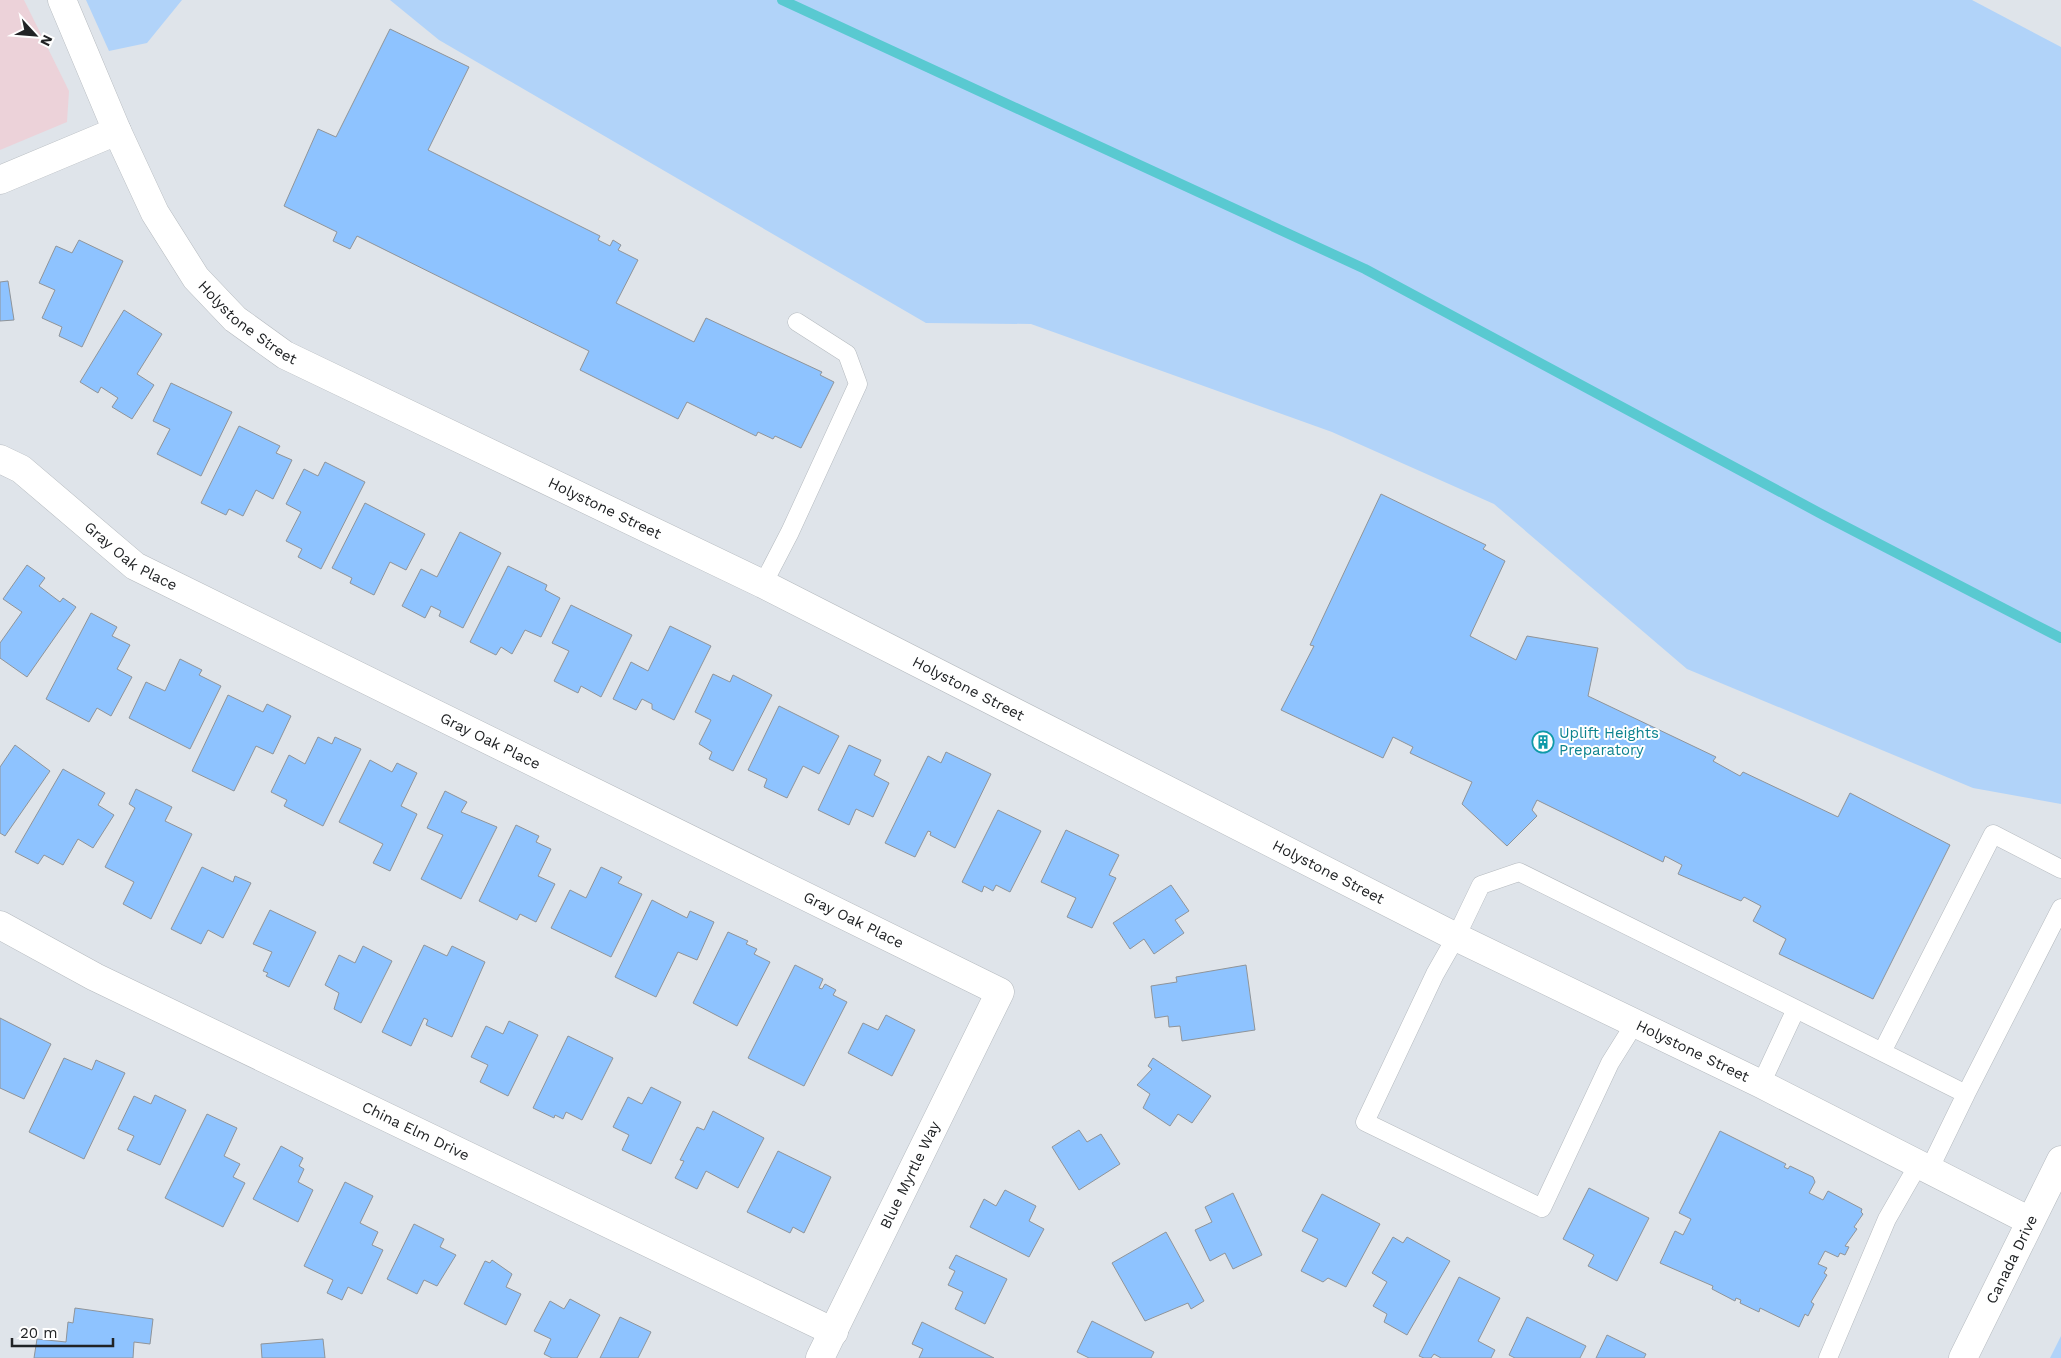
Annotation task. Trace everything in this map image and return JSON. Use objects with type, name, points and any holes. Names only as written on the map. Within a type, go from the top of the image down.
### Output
[{"type":"street","name":"Holystone Street","points":[[62,0],[117,131],[155,213],[196,278],[235,319],[285,355],[763,584],[1456,936],[1761,1084],[2030,1220]]},
{"type":"street","points":[[0,180],[117,131]]},
{"type":"street","name":"Gray Oak Place","points":[[0,459],[21,469],[135,566],[1000,992]]},
{"type":"street","name":"China Elm Drive","points":[[0,925],[95,976],[834,1332]]},
{"type":"street","name":"Blue Myrtle Way","points":[[820,1358],[1000,992]]},
{"type":"street","name":"Canada Drive","points":[[1963,1358],[2061,1160]]},
{"type":"lane","points":[[763,584],[790,532],[858,384],[847,354],[797,322]]},
{"type":"lane","points":[[1882,1052],[1993,834],[2061,869]]},
{"type":"lane","points":[[1635,1024],[1610,1064],[1542,1208],[1365,1122],[1435,974],[1481,885],[1519,872],[1966,1094]]},
{"type":"lane","points":[[1828,1358],[1887,1219],[1923,1167],[1966,1094],[2061,908]]},
{"type":"lane","points":[[1761,1084],[1796,1009]]},
{"type":"shaded area","points":[[0,0],[24,0],[69,91],[67,122],[0,150]]},
{"type":"shaded area","points":[[86,0],[182,0],[147,43],[109,51]]},
{"type":"shaded area","points":[[390,0],[1972,0],[2061,47],[2061,804],[1973,788],[1687,669],[1494,504],[1332,432],[1031,324],[926,323],[439,40]]},
{"type":"shaded area","points":[[2061,1336],[2061,1358],[2050,1358]]},
{"type":"building","points":[[390,29],[469,67],[428,150],[600,236],[598,240],[610,246],[613,240],[621,245],[618,250],[638,260],[616,303],[694,342],[706,318],[822,372],[820,375],[834,382],[801,448],[775,436],[773,439],[758,432],[756,436],[687,402],[678,419],[580,370],[589,351],[357,236],[350,249],[333,241],[337,232],[284,206],[318,129],[336,137]]},
{"type":"building","points":[[79,240],[123,261],[82,347],[59,336],[62,327],[42,318],[55,290],[39,283],[56,246],[72,253]]},
{"type":"building","points":[[8,281],[14,320],[0,321],[0,282]]},
{"type":"building","points":[[124,310],[162,334],[137,374],[154,385],[132,419],[112,407],[118,398],[101,387],[98,393],[80,382]]},
{"type":"building","points":[[171,383],[232,412],[201,476],[157,454],[170,429],[153,421]]},
{"type":"building","points":[[239,426],[280,446],[276,453],[292,460],[273,499],[256,490],[243,516],[229,509],[226,515],[201,503]]},
{"type":"building","points":[[325,462],[365,482],[321,569],[298,557],[302,549],[286,541],[301,512],[286,504],[304,469],[318,476]]},
{"type":"building","name":"Uplift Heights Preparatory","points":[[1381,494],[1486,545],[1483,549],[1505,561],[1470,636],[1516,660],[1527,636],[1598,648],[1588,696],[1716,757],[1713,761],[1740,776],[1743,772],[1838,817],[1850,793],[1950,845],[1873,999],[1779,954],[1786,939],[1753,921],[1761,906],[1744,897],[1741,901],[1678,874],[1682,865],[1665,856],[1663,862],[1537,800],[1532,810],[1537,816],[1507,846],[1462,804],[1472,782],[1410,753],[1413,747],[1393,737],[1383,758],[1281,710],[1314,646],[1310,645]]},
{"type":"building","points":[[365,503],[425,534],[406,570],[390,562],[374,595],[350,583],[352,578],[332,568]]},
{"type":"building","points":[[460,532],[501,553],[463,628],[439,616],[441,611],[431,606],[425,618],[402,606],[421,569],[437,577]]},
{"type":"building","points":[[27,565],[45,578],[39,586],[60,602],[63,598],[76,607],[27,677],[0,658],[0,643],[22,612],[3,599]]},
{"type":"building","points":[[508,566],[547,585],[545,590],[560,598],[541,637],[525,630],[512,654],[501,647],[496,655],[470,642]]},
{"type":"building","points":[[571,605],[632,635],[601,697],[581,686],[578,693],[554,681],[569,651],[552,643]]},
{"type":"building","points":[[91,613],[117,627],[112,636],[130,645],[117,669],[132,677],[111,716],[97,708],[89,722],[46,699]]},
{"type":"building","points":[[670,626],[711,646],[674,720],[652,709],[652,704],[642,699],[636,710],[613,699],[631,662],[648,671]]},
{"type":"building","points":[[180,659],[202,670],[199,675],[221,686],[190,749],[129,718],[146,682],[165,691]]},
{"type":"building","points":[[713,674],[730,682],[733,675],[772,695],[733,771],[709,759],[712,752],[699,744],[711,720],[695,712]]},
{"type":"building","points":[[228,695],[263,712],[267,704],[291,716],[273,754],[256,746],[234,791],[192,771]]},
{"type":"building","points":[[779,706],[839,736],[819,774],[803,766],[787,798],[764,787],[767,779],[748,770]]},
{"type":"building","points":[[318,737],[332,744],[335,737],[361,749],[323,826],[284,806],[287,800],[271,792],[289,755],[305,764]]},
{"type":"building","points":[[15,745],[50,771],[5,836],[0,833],[0,767]]},
{"type":"building","points":[[849,745],[881,760],[874,775],[889,783],[873,817],[856,809],[849,825],[818,810]]},
{"type":"building","points":[[946,752],[991,774],[955,848],[930,835],[931,832],[928,831],[915,857],[885,843],[928,756],[941,763]]},
{"type":"building","points":[[370,760],[392,772],[397,763],[417,773],[401,806],[417,814],[390,871],[373,863],[383,844],[339,822]]},
{"type":"building","points":[[63,769],[105,793],[98,805],[114,815],[93,848],[78,839],[63,865],[44,855],[38,864],[15,852]]},
{"type":"building","points":[[136,789],[172,807],[165,821],[192,834],[151,919],[123,904],[134,882],[105,867],[135,808],[129,804]]},
{"type":"building","points":[[445,791],[467,802],[461,812],[497,827],[461,899],[421,879],[443,835],[427,828]]},
{"type":"building","points":[[998,810],[1041,831],[1010,892],[996,885],[993,891],[984,886],[982,892],[962,882]]},
{"type":"building","points":[[516,825],[539,836],[536,842],[551,849],[538,876],[555,884],[536,922],[520,914],[517,920],[479,901]]},
{"type":"building","points":[[1066,830],[1119,855],[1109,875],[1116,878],[1092,928],[1067,917],[1076,898],[1041,882]]},
{"type":"building","points":[[202,867],[233,882],[235,876],[251,883],[223,938],[208,930],[201,944],[171,929]]},
{"type":"building","points":[[601,867],[622,877],[618,883],[642,894],[611,957],[551,928],[570,890],[586,898]]},
{"type":"building","points":[[1171,885],[1189,911],[1175,920],[1184,933],[1154,954],[1144,939],[1130,949],[1113,923]]},
{"type":"building","points":[[652,900],[687,918],[690,911],[714,922],[697,960],[678,952],[656,997],[615,977]]},
{"type":"building","points":[[270,910],[316,932],[289,987],[266,976],[268,973],[263,971],[272,952],[253,944]]},
{"type":"building","points":[[728,932],[748,941],[746,944],[757,949],[754,954],[770,962],[737,1026],[693,1003]]},
{"type":"building","points":[[424,945],[447,956],[452,946],[485,962],[452,1037],[426,1025],[428,1020],[424,1018],[411,1046],[382,1032]]},
{"type":"building","points":[[363,946],[392,961],[361,1023],[334,1009],[339,993],[325,985],[339,955],[355,963]]},
{"type":"building","points":[[795,965],[823,979],[819,988],[822,989],[825,984],[836,990],[833,995],[847,1002],[804,1086],[748,1058]]},
{"type":"building","points":[[1246,965],[1255,1030],[1182,1041],[1180,1026],[1169,1027],[1168,1016],[1155,1018],[1151,986],[1177,982],[1176,977]]},
{"type":"building","points":[[886,1015],[915,1030],[892,1076],[848,1053],[863,1023],[878,1030]]},
{"type":"building","points":[[0,1018],[51,1044],[24,1099],[0,1088]]},
{"type":"building","points":[[509,1021],[538,1035],[508,1096],[480,1082],[488,1065],[471,1057],[486,1026],[503,1034]]},
{"type":"building","points":[[568,1036],[613,1058],[582,1120],[566,1112],[563,1119],[555,1115],[554,1118],[533,1108]]},
{"type":"building","points":[[64,1058],[92,1070],[96,1060],[125,1073],[84,1159],[29,1132]]},
{"type":"building","points":[[1153,1058],[1211,1096],[1192,1123],[1178,1114],[1170,1126],[1143,1108],[1150,1094],[1137,1085],[1152,1069],[1148,1066]]},
{"type":"building","points":[[651,1087],[681,1102],[651,1164],[622,1150],[629,1135],[613,1127],[628,1097],[642,1104]]},
{"type":"building","points":[[155,1095],[186,1110],[160,1165],[127,1150],[134,1136],[118,1129],[134,1096],[151,1104]]},
{"type":"building","points":[[713,1111],[764,1138],[738,1188],[706,1171],[697,1189],[675,1178],[684,1161],[680,1160],[697,1127],[704,1130]]},
{"type":"building","points":[[207,1114],[237,1128],[224,1156],[240,1164],[233,1177],[245,1183],[223,1227],[165,1198]]},
{"type":"building","points":[[1079,1130],[1087,1142],[1101,1134],[1120,1164],[1079,1190],[1052,1147]]},
{"type":"building","points":[[1720,1131],[1786,1164],[1784,1167],[1788,1169],[1790,1166],[1813,1177],[1815,1182],[1809,1193],[1823,1200],[1828,1191],[1862,1209],[1861,1212],[1863,1214],[1854,1227],[1857,1229],[1845,1246],[1849,1247],[1845,1255],[1840,1253],[1838,1257],[1825,1251],[1818,1264],[1827,1268],[1824,1273],[1827,1275],[1811,1302],[1814,1304],[1808,1316],[1805,1314],[1799,1327],[1760,1308],[1759,1312],[1740,1303],[1741,1300],[1736,1298],[1735,1301],[1712,1289],[1713,1286],[1660,1263],[1675,1231],[1683,1235],[1691,1219],[1679,1213]]},
{"type":"building","points":[[281,1146],[303,1158],[299,1166],[304,1169],[298,1182],[313,1190],[298,1222],[253,1199]]},
{"type":"building","points":[[778,1151],[831,1177],[804,1233],[793,1227],[790,1233],[747,1212]]},
{"type":"building","points":[[345,1182],[373,1196],[360,1223],[378,1232],[372,1245],[383,1250],[362,1294],[348,1287],[342,1300],[327,1293],[333,1280],[304,1266]]},
{"type":"building","points":[[1589,1188],[1649,1218],[1617,1281],[1588,1266],[1594,1255],[1563,1239]]},
{"type":"building","points":[[1005,1190],[1036,1206],[1029,1221],[1044,1229],[1029,1257],[970,1227],[984,1199],[996,1206]]},
{"type":"building","points":[[1233,1193],[1262,1255],[1233,1269],[1225,1253],[1210,1261],[1195,1230],[1212,1222],[1205,1207]]},
{"type":"building","points":[[1322,1194],[1380,1224],[1346,1287],[1328,1278],[1323,1282],[1301,1271],[1318,1239],[1302,1231]]},
{"type":"building","points":[[414,1224],[444,1239],[440,1247],[456,1255],[437,1286],[424,1280],[417,1294],[387,1279]]},
{"type":"building","points":[[1166,1232],[1204,1301],[1191,1309],[1188,1303],[1145,1321],[1112,1263]]},
{"type":"building","points":[[1393,1237],[1403,1243],[1407,1237],[1450,1261],[1407,1335],[1384,1322],[1387,1314],[1373,1306],[1387,1282],[1372,1273]]},
{"type":"building","points":[[956,1255],[1007,1279],[985,1324],[955,1309],[963,1292],[948,1285],[955,1271],[949,1268]]},
{"type":"building","points":[[492,1260],[512,1274],[506,1287],[521,1294],[506,1325],[464,1304],[485,1261],[490,1263]]},
{"type":"building","points":[[1459,1277],[1500,1298],[1478,1341],[1495,1350],[1491,1358],[1441,1358],[1434,1354],[1431,1358],[1419,1356]]},
{"type":"building","points":[[570,1299],[600,1315],[577,1358],[552,1358],[544,1354],[551,1339],[534,1331],[550,1301],[564,1309]]},
{"type":"building","points":[[75,1308],[153,1319],[150,1344],[134,1342],[133,1358],[34,1358],[37,1339],[66,1342],[68,1322],[73,1323]]},
{"type":"building","points":[[620,1317],[651,1332],[638,1358],[600,1358]]},
{"type":"building","points":[[1527,1317],[1586,1346],[1580,1358],[1515,1358],[1509,1355]]},
{"type":"building","points":[[1092,1321],[1154,1352],[1151,1358],[1089,1358],[1077,1352]]},
{"type":"building","points":[[922,1322],[994,1358],[919,1358],[923,1349],[912,1344]]},
{"type":"building","points":[[1607,1335],[1646,1354],[1644,1358],[1596,1358]]},
{"type":"building","points":[[323,1339],[325,1358],[262,1358],[261,1344]]},
{"type":"waterway","points":[[782,0],[1365,269],[1827,517],[2061,638]]},
{"type":"place","name":"Uplift Heights Preparatory","points":[[1543,742]]}]
